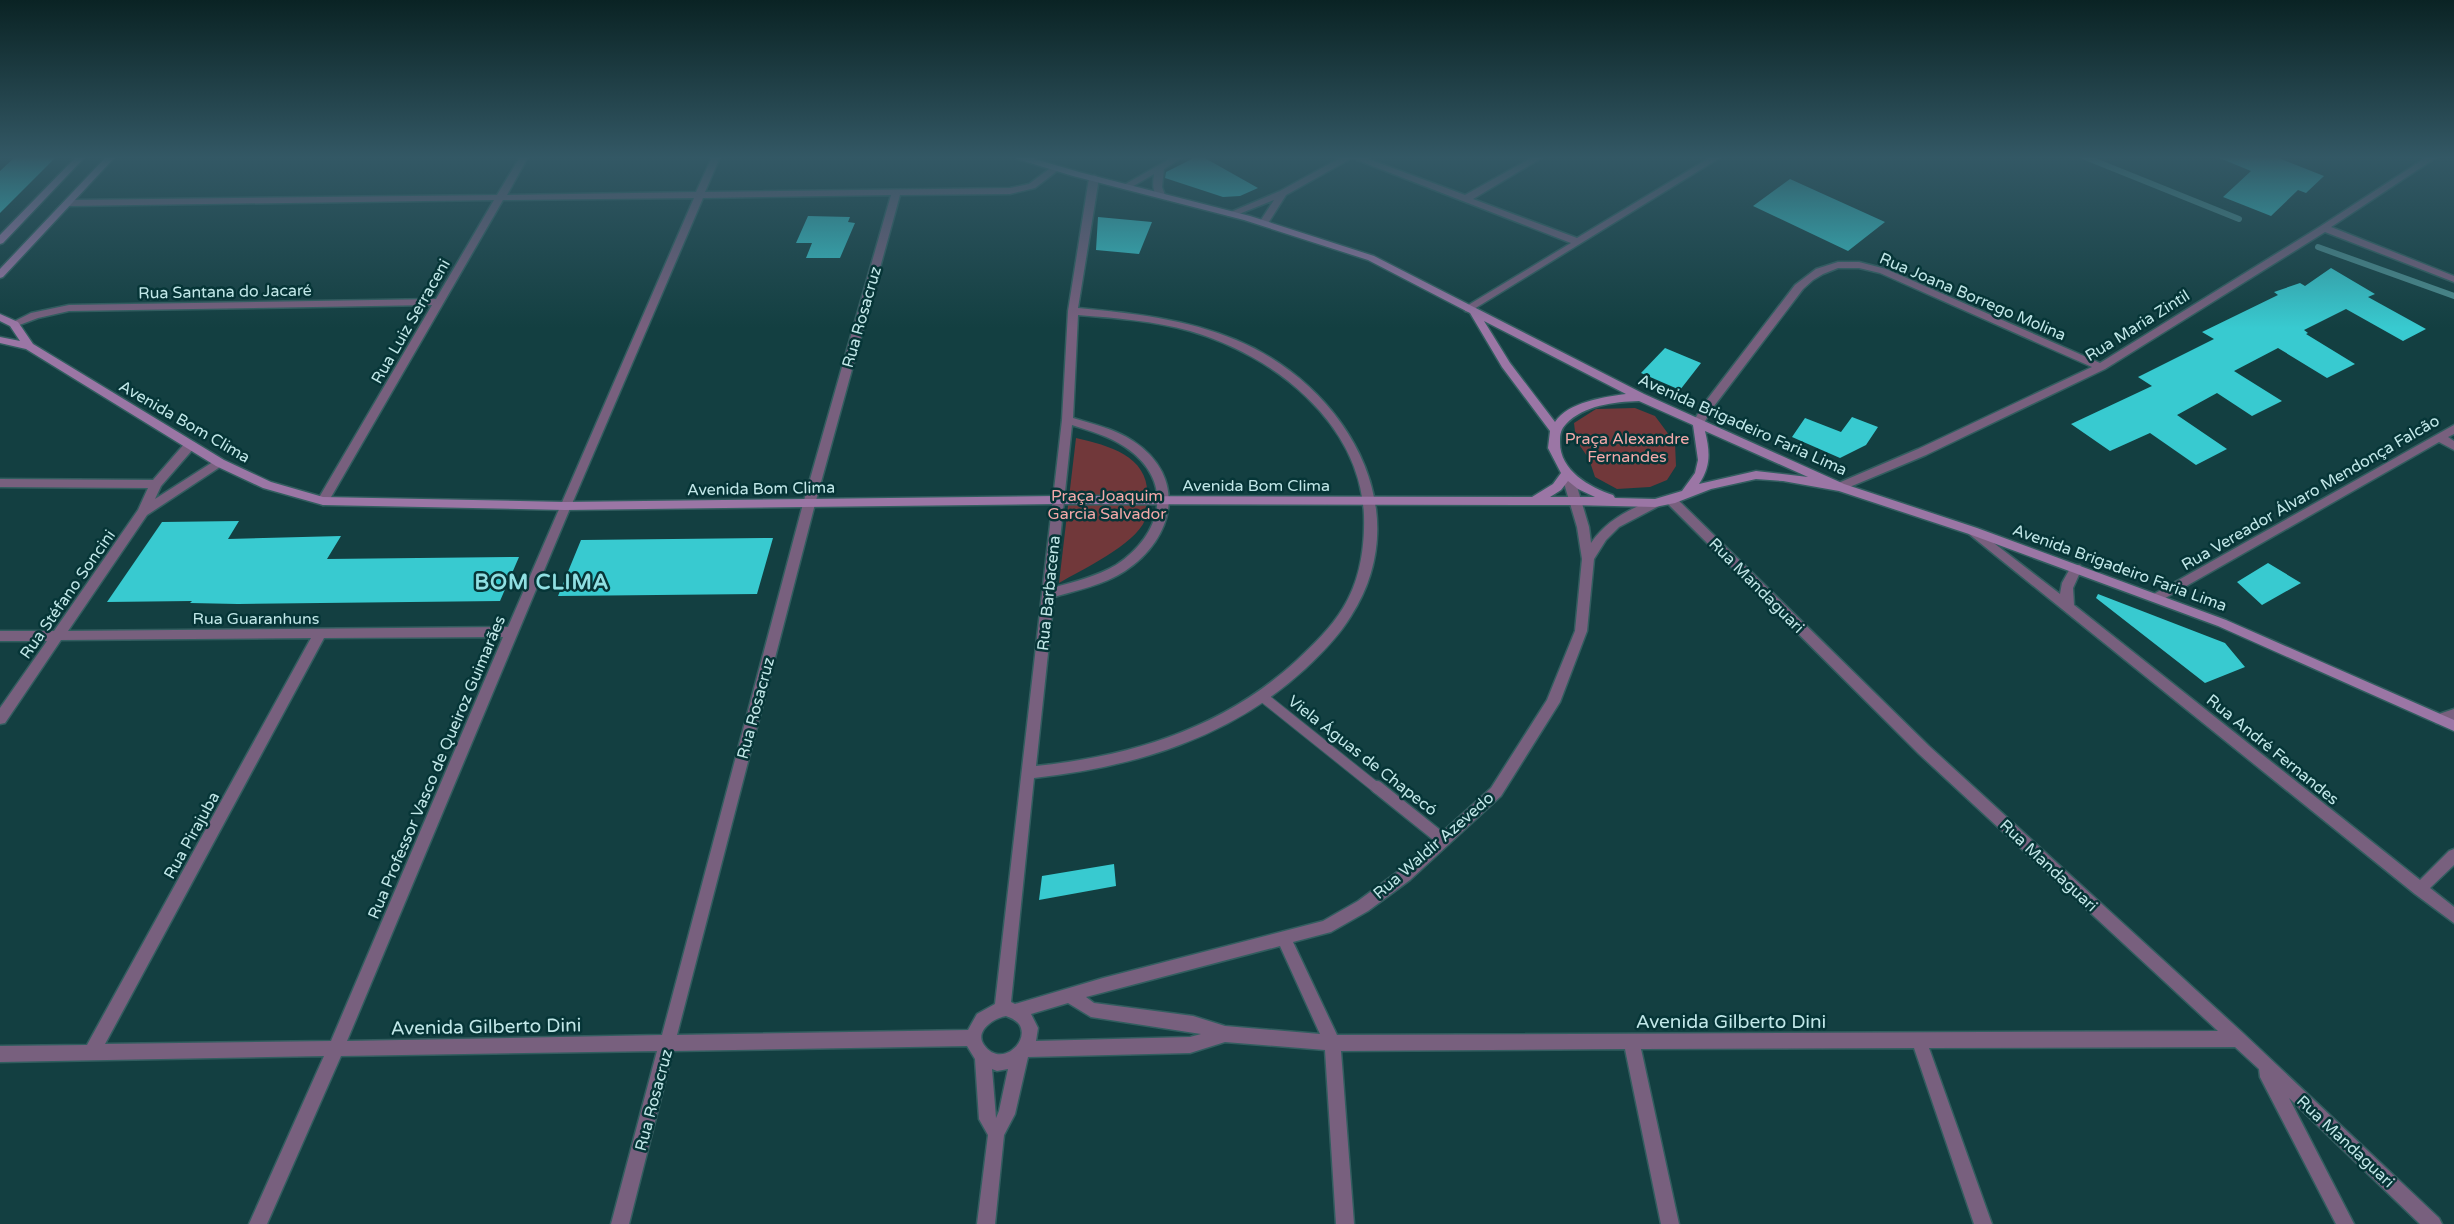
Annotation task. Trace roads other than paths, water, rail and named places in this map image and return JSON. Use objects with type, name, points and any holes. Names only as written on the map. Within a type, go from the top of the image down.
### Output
[{"type":"main road","points":[[0,241],[26,214]]},
{"type":"main road","points":[[0,275],[59,214]]},
{"type":"main road","name":"Avenida Brigadeiro Faria Lima","points":[[1232,214],[1371,258],[1640,397],[1840,487],[1973,531],[2156,598],[2271,644],[2454,726]]},
{"type":"main road","points":[[1471,310],[1506,365],[1556,431],[1566,418],[1580,408],[1598,401],[1640,397]]},
{"type":"main road","name":"Avenida Bom Clima","points":[[0,317],[14,324],[29,346]]},
{"type":"main road","name":"Avenida Bom Clima","points":[[0,340],[29,346],[220,463],[267,485],[323,501],[565,506],[1057,500],[1619,501],[1655,503],[1731,479],[1756,475],[1783,477],[1840,487]]},
{"type":"main road","points":[[1677,497],[1696,482],[1704,468],[1705,453],[1698,424]]},
{"type":"main road","name":"Rua Waldir Azevedo","points":[[1556,431],[1554,450],[1567,473]]},
{"type":"main road","points":[[1534,501],[1557,487],[1567,473],[1588,490],[1619,501]]},
{"type":"street","name":"Rua Luiz Serraceni","points":[[323,501],[490,214]]},
{"type":"street","name":"Rua Professor Vasco de Queiroz Guimarães","points":[[258,1224],[335,1049],[691,214]]},
{"type":"street","name":"Rua Rosacruz","points":[[620,1224],[809,504],[890,214]]},
{"type":"street","name":"Rua Barbacena","points":[[1009,1010],[1028,773],[1067,420],[1073,311],[1088,214]]},
{"type":"street","points":[[1264,223],[1270,214]]},
{"type":"street","points":[[1508,214],[1578,242]]},
{"type":"street","points":[[1471,310],[1624,214]]},
{"type":"street","name":"Rua Maria Zintil","points":[[1840,487],[1922,452],[2101,367],[2345,214]]},
{"type":"street","points":[[2324,228],[2454,279]]},
{"type":"street","name":"Rua Joana Borrego Molina","points":[[1698,424],[1799,287],[1817,272],[1838,264],[1852,263],[1883,272],[2101,367]]},
{"type":"street","name":"Rua Santana do Jacaré","points":[[14,324],[35,315],[69,308],[439,302]]},
{"type":"street","points":[[1028,773],[1070,770],[1168,745],[1219,724],[1263,697],[1296,670],[1327,638],[1352,604],[1367,561],[1371,531],[1370,501],[1354,450],[1336,422],[1279,367],[1235,344],[1184,326],[1149,318],[1073,311]]},
{"type":"street","points":[[1048,594],[1090,582],[1120,568],[1140,552],[1158,532],[1166,501],[1156,472],[1130,445],[1104,432],[1067,420]]},
{"type":"street","name":"Rua Vereador Álvaro Mendonça Falcão","points":[[2156,598],[2454,429]]},
{"type":"street","points":[[2440,438],[2454,446]]},
{"type":"street","points":[[143,512],[156,484],[190,445]]},
{"type":"street","points":[[143,512],[220,463]]},
{"type":"street","name":"Rua Waldir Azevedo","points":[[1009,1010],[1326,927],[1362,906],[1405,875],[1496,792],[1553,702],[1581,631],[1588,559],[1583,527],[1567,473]]},
{"type":"street","points":[[0,483],[156,484]]},
{"type":"street","name":"Rua Mandaguari","points":[[1677,497],[1924,750],[2238,1039],[2433,1224]]},
{"type":"street","name":"Rua Waldir Azevedo","points":[[1588,559],[1598,539],[1609,526],[1655,503]]},
{"type":"street","name":"Rua Stéfano Soncini","points":[[0,719],[143,512]]},
{"type":"street","name":"Rua André Fernandes","points":[[1973,531],[2454,916]]},
{"type":"street","points":[[2069,609],[2064,594],[2076,568]]},
{"type":"street","name":"Rua Guaranhuns","points":[[0,636],[512,632]]},
{"type":"street","name":"Rua Pirajuba","points":[[92,1052],[320,634]]},
{"type":"street","points":[[2441,719],[2454,714]]},
{"type":"street","points":[[2420,889],[2454,855]]},
{"type":"street","points":[[1283,937],[1332,1043],[1345,1224]]},
{"type":"street","name":"Avenida Gilberto Dini","points":[[1069,995],[1091,1010],[1193,1024],[1225,1034],[1332,1043],[2238,1039]]},
{"type":"street","points":[[986,1224],[996,1133],[1007,1114],[1022,1052],[1030,1040],[1028,1023],[1023,1015],[1009,1010],[989,1012],[976,1026],[974,1038],[977,1052],[984,1058],[1001,1063],[1022,1052]]},
{"type":"street","name":"Avenida Gilberto Dini","points":[[1022,1052],[1190,1045],[1225,1034]]},
{"type":"street","name":"Avenida Gilberto Dini","points":[[0,1054],[974,1038]]},
{"type":"street","points":[[1918,1040],[1983,1224]]},
{"type":"street","points":[[1631,1042],[1670,1224]]},
{"type":"street","points":[[984,1058],[987,1119],[996,1133]]},
{"type":"street","points":[[2262,1062],[2345,1224]]},
{"type":"lane","name":"Viela Águas de Chapecó","points":[[1263,697],[1443,840]]},
{"type":"waterway","points":[[2227,214],[2239,219]]},
{"type":"waterway","points":[[2318,247],[2454,296]]},
{"type":"district","name":"BOM CLIMA","points":[[542,582]]},
{"type":"park label","name":"Praça Alexandre Fernandes","points":[[1627,447]]},
{"type":"park label","name":"Praça Joaquim Garcia Salvador","points":[[1107,504]]}]
